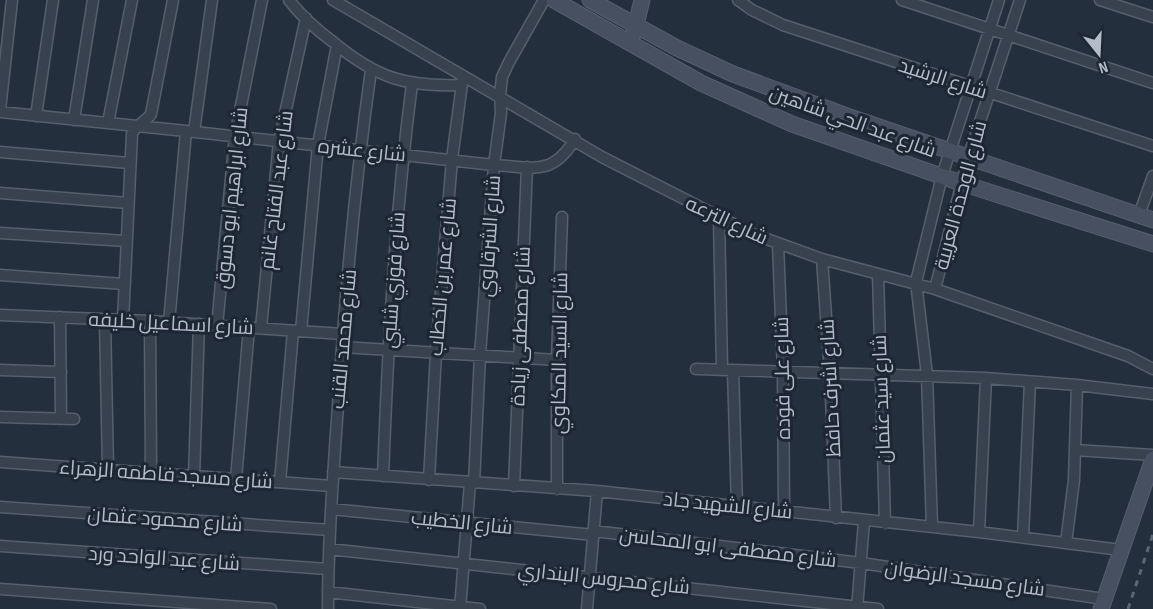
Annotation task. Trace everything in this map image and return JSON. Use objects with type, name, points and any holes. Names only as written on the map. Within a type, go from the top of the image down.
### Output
[{"type":"main road","name":"شارع عبد الحي شاهين","points":[[554,0],[701,83],[783,120],[961,183],[1153,244]]},
{"type":"main road","name":"شارع عبد الحي شاهين","points":[[589,0],[677,48],[734,74],[950,152],[1146,218]]},
{"type":"main road","points":[[583,16],[589,0]]},
{"type":"main road","points":[[631,45],[642,0]]},
{"type":"main road","points":[[1103,604],[1153,457]]},
{"type":"street","points":[[0,111],[12,0]]},
{"type":"street","points":[[36,116],[53,0]]},
{"type":"street","points":[[74,120],[93,0]]},
{"type":"street","points":[[108,123],[132,0]]},
{"type":"street","points":[[123,320],[132,134],[137,126],[148,119],[151,114],[173,0]]},
{"type":"street","points":[[169,322],[190,131],[212,0]]},
{"type":"street","name":"شارع ابراهيم ابو دسوق","points":[[217,326],[235,136],[262,0]]},
{"type":"street","points":[[289,0],[337,45],[384,76],[429,86],[462,81]]},
{"type":"street","name":"شارع الترعه","points":[[333,0],[462,81],[500,96],[602,157],[719,218],[778,244],[822,259],[916,282],[1128,356],[1153,369]]},
{"type":"street","name":"شارع الشرقاوي","points":[[460,608],[466,522],[472,483],[502,77],[544,0]]},
{"type":"street","name":"شارع الرشيد","points":[[738,0],[752,10],[783,25],[1153,146]]},
{"type":"street","points":[[902,0],[1153,83]]},
{"type":"street","name":"شارع الوحدة العربية","points":[[916,282],[942,176],[999,0]]},
{"type":"street","name":"شارع الوحدة العربية","points":[[935,289],[968,158],[1020,0]]},
{"type":"street","points":[[1100,0],[1153,17]]},
{"type":"street","name":"شارع عبد الفتاح غانم","points":[[236,479],[279,141],[306,18]]},
{"type":"street","points":[[280,482],[318,145],[337,45]]},
{"type":"street","name":"شارع محمد القنب","points":[[328,609],[332,486],[343,334],[359,149],[371,69]]},
{"type":"street","name":"شارع عمر بن الخطاب","points":[[429,480],[436,352],[452,159],[462,81]]},
{"type":"street","name":"شارع فوزي شلبي","points":[[382,476],[388,350],[403,154],[412,84]]},
{"type":"street","name":"شارع عشره","points":[[0,111],[527,167],[548,167],[558,162],[575,140]]},
{"type":"street","points":[[0,152],[129,162]]},
{"type":"street","name":"شارع مصطفى زيادة","points":[[514,486],[527,167]]},
{"type":"street","points":[[1146,218],[1153,176]]},
{"type":"street","points":[[0,193],[128,203]]},
{"type":"street","name":"شارع السيد المكاوي","points":[[557,489],[557,360],[562,217]]},
{"type":"street","points":[[719,218],[737,506]]},
{"type":"street","points":[[0,234],[126,241]]},
{"type":"street","name":"شارع على فوده","points":[[778,244],[783,371],[784,512]]},
{"type":"street","name":"شارع اشرف حافظ","points":[[822,259],[830,373],[836,518]]},
{"type":"street","name":"شارع سيد عثمان","points":[[878,274],[879,375],[885,523]]},
{"type":"street","points":[[0,275],[124,284]]},
{"type":"street","points":[[916,282],[927,375],[932,527]]},
{"type":"street","name":"شارع اسماعيل خليفه","points":[[0,315],[169,322],[343,334]]},
{"type":"street","points":[[60,318],[61,419]]},
{"type":"street","points":[[105,320],[108,470]]},
{"type":"street","points":[[150,321],[151,473]]},
{"type":"street","points":[[194,476],[199,324]]},
{"type":"street","points":[[342,347],[557,360]]},
{"type":"street","points":[[696,369],[986,378],[1153,394]]},
{"type":"street","points":[[0,370],[61,372]]},
{"type":"street","points":[[980,532],[986,378]]},
{"type":"street","points":[[1023,537],[1030,382]]},
{"type":"street","points":[[1066,543],[1073,489],[1077,385]]},
{"type":"street","points":[[0,417],[74,419]]},
{"type":"street","points":[[1075,450],[1153,457]]},
{"type":"street","name":"شارع مسجد فاطمه الزهراء","points":[[0,462],[332,486]]},
{"type":"street","name":"شارع الشهيد جاد","points":[[333,472],[597,491],[980,532],[1122,550]]},
{"type":"street","points":[[587,609],[597,491]]},
{"type":"street","name":"شارع محمود عثمان","points":[[0,507],[330,530]]},
{"type":"street","name":"شارع الخطيب","points":[[331,508],[594,533]]},
{"type":"street","points":[[857,607],[864,521]]},
{"type":"street","name":"شارع مصطفى ابو المحاسن","points":[[594,533],[861,563]]},
{"type":"street","name":"شارع عبد الواحد ورد","points":[[0,546],[328,569]]},
{"type":"street","name":"شارع محروس البنداري","points":[[329,549],[878,609]]},
{"type":"street","name":"شارع مسجد الرضوان","points":[[861,563],[1103,604]]},
{"type":"street","points":[[0,590],[271,609]]},
{"type":"street","points":[[328,592],[480,609]]},
{"type":"railway","points":[[1128,609],[1153,534]]}]
